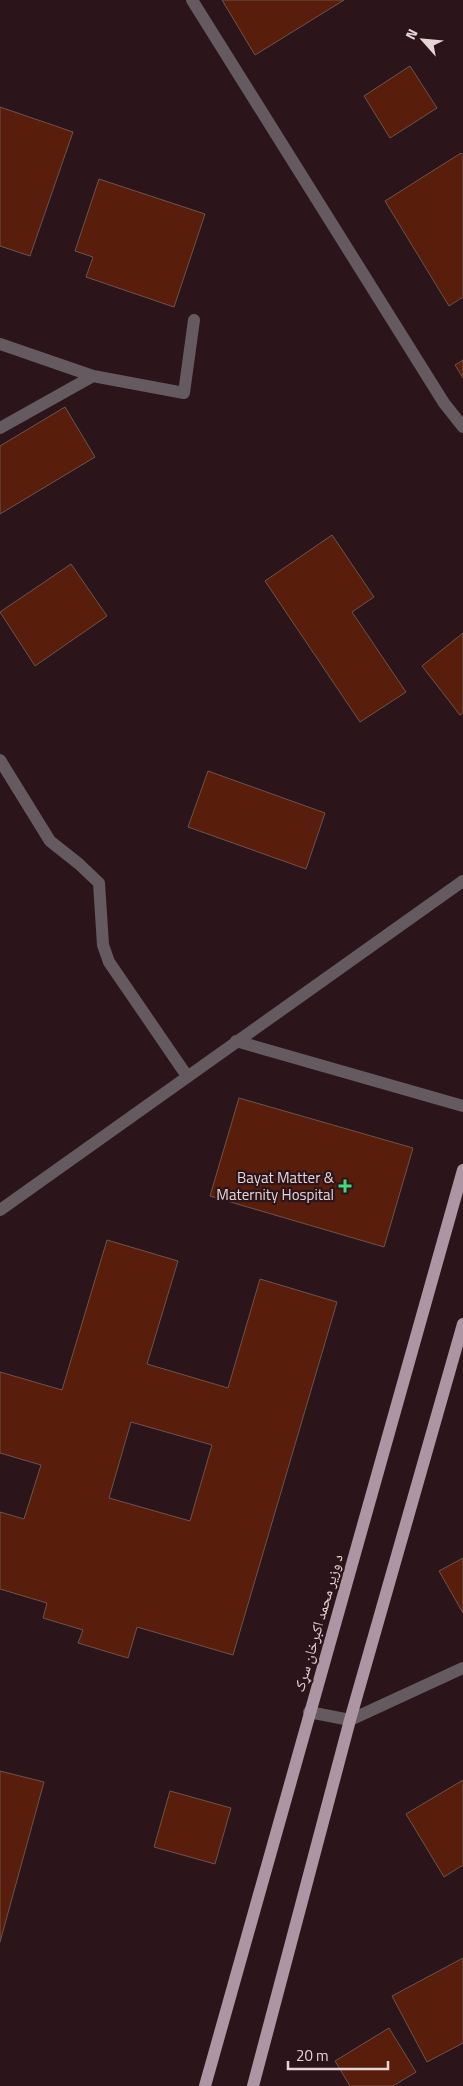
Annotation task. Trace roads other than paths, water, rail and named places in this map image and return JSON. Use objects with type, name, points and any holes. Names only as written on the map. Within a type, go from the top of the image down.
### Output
[{"type":"main road","name":"د وزیر محمد اکبرخان سړک","points":[[205,2086],[463,1170]]},
{"type":"main road","points":[[253,2086],[350,1720],[463,1324]]},
{"type":"street","points":[[192,0],[444,403],[463,427]]},
{"type":"street","points":[[0,344],[93,376],[184,393],[194,320]]},
{"type":"street","points":[[0,428],[93,376]]},
{"type":"street","points":[[0,760],[50,841],[99,883],[103,945],[109,962],[187,1076]]},
{"type":"street","points":[[0,1210],[463,880]]},
{"type":"street","points":[[236,1041],[463,1106]]},
{"type":"street","points":[[309,1712],[350,1720],[463,1668]]},
{"type":"place","name":"Bayat Matter & Maternity Hospital","points":[[345,1186]]}]
